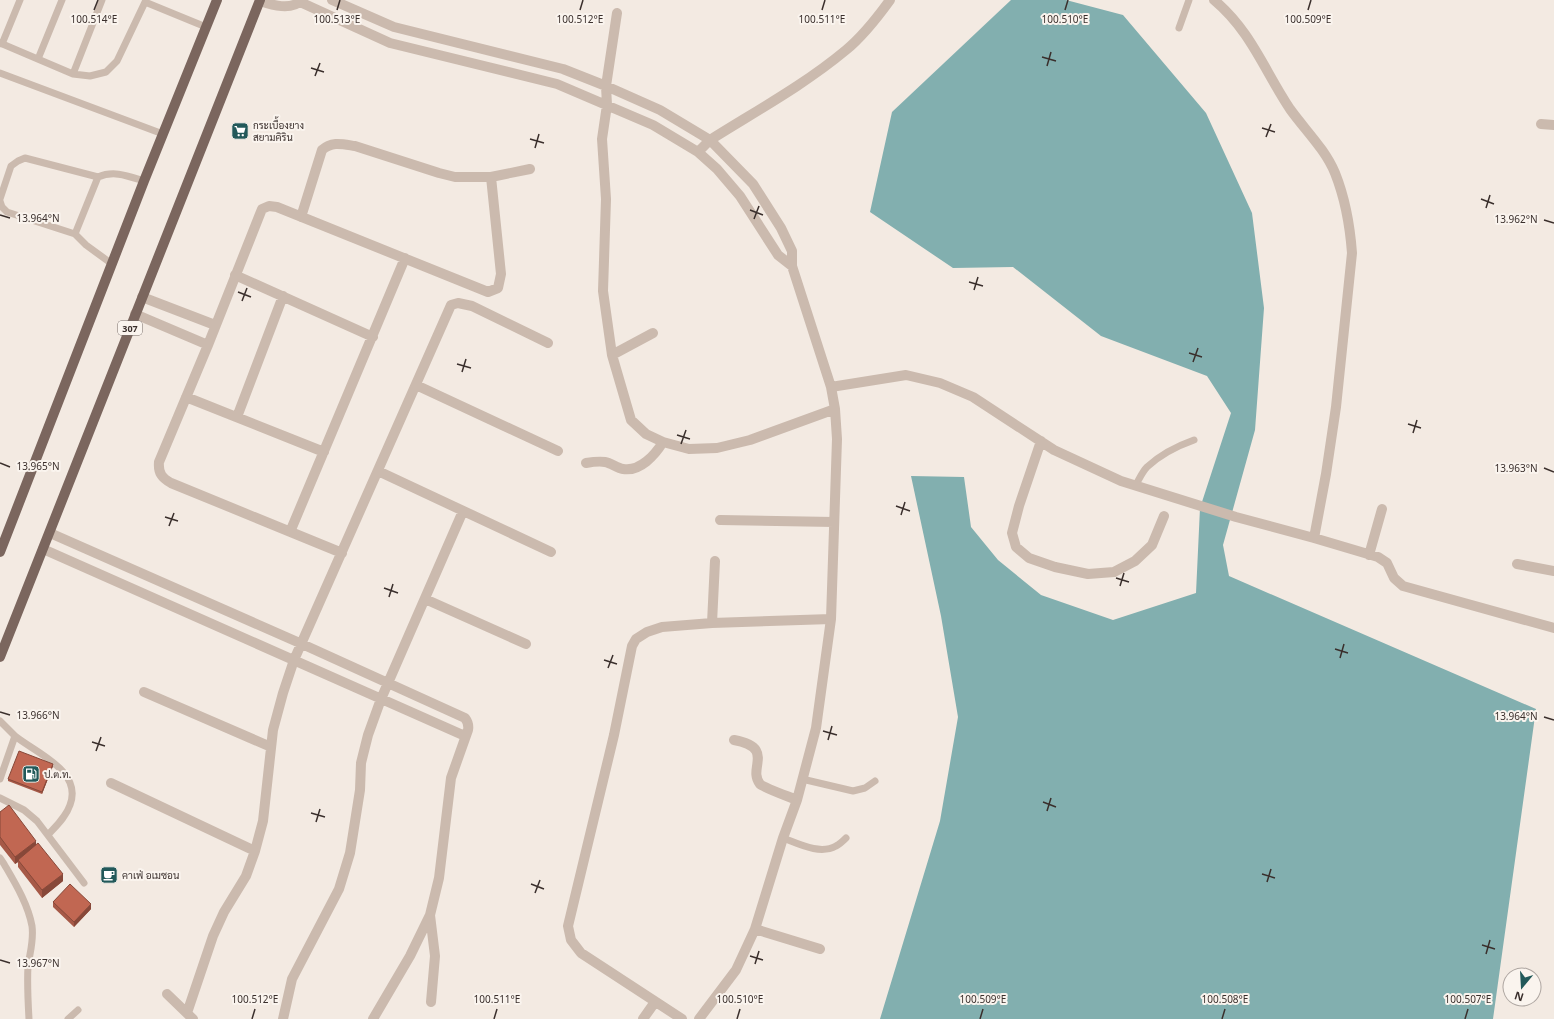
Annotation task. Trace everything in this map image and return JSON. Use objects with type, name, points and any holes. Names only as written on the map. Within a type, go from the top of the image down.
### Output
[{"type":"main road","points":[[0,552],[144,181],[218,0]]},
{"type":"main road","name":"307","points":[[0,657],[260,0]]},
{"type":"street","points":[[260,0],[277,6],[293,5],[301,1],[390,43],[557,84],[652,125],[698,152],[717,169],[740,196],[778,255],[792,266]]},
{"type":"street","points":[[332,0],[394,27],[563,69],[660,110],[710,140],[752,184],[781,228],[792,251],[792,266],[831,387],[835,409],[837,439],[832,619],[816,728],[797,800],[783,838],[755,929],[736,970],[699,1019]]},
{"type":"street","points":[[698,152],[710,140],[819,71],[847,50],[874,22],[890,0]]},
{"type":"street","points":[[1214,0],[1229,12],[1248,37],[1290,108],[1327,157],[1342,189],[1351,233],[1352,253],[1336,407],[1326,474],[1314,538]]},
{"type":"street","points":[[617,13],[606,86],[607,105],[602,139],[606,199],[603,292],[612,355],[631,420],[646,434],[663,442],[688,449],[717,448],[750,440],[835,409]]},
{"type":"street","points":[[1541,124],[1554,125]]},
{"type":"street","points":[[301,217],[322,150],[328,144],[341,143],[355,146],[455,177],[490,177],[530,169]]},
{"type":"street","points":[[342,553],[171,484],[159,473],[159,462],[208,345],[262,208],[269,206],[277,207],[488,292],[498,288],[501,274],[490,177]]},
{"type":"street","points":[[290,532],[405,258]]},
{"type":"street","points":[[235,275],[373,337]]},
{"type":"street","points":[[237,417],[283,296]]},
{"type":"street","points":[[142,297],[215,325]]},
{"type":"street","points":[[167,994],[190,1016],[213,936],[224,912],[246,876],[255,851],[263,821],[273,730],[294,660],[451,305],[458,303],[472,306],[548,343]]},
{"type":"street","points":[[135,314],[208,345]]},
{"type":"street","points":[[612,355],[653,333]]},
{"type":"street","points":[[831,387],[906,375],[940,383],[973,397],[1054,450],[1120,482],[1236,517],[1378,557],[1386,563],[1394,578],[1403,586],[1554,628]]},
{"type":"street","points":[[416,385],[558,451]]},
{"type":"street","points":[[186,397],[324,452]]},
{"type":"street","points":[[1041,441],[1019,506],[1012,533],[1016,547],[1029,558],[1055,567],[1088,574],[1114,572],[1135,561],[1152,545],[1164,516]]},
{"type":"street","points":[[586,463],[606,462],[623,469],[632,468],[646,462],[657,452],[663,442]]},
{"type":"street","points":[[378,471],[551,552]]},
{"type":"street","points":[[1370,555],[1382,509]]},
{"type":"street","points":[[283,1019],[292,979],[339,889],[344,875],[350,853],[360,790],[362,763],[368,736],[381,698],[463,511]]},
{"type":"street","points":[[720,520],[834,522]]},
{"type":"street","points":[[50,533],[302,644],[465,718],[469,725],[451,778],[439,878],[430,915],[410,956],[373,1019]]},
{"type":"street","points":[[43,548],[465,736]]},
{"type":"street","points":[[712,623],[715,561]]},
{"type":"street","points":[[1517,564],[1554,571]]},
{"type":"street","points":[[425,599],[526,644]]},
{"type":"street","points":[[682,1019],[581,953],[571,940],[568,926],[614,735],[632,646],[636,639],[647,632],[662,627],[712,623],[832,619]]},
{"type":"street","points":[[144,692],[271,747]]},
{"type":"street","points":[[734,740],[745,742],[754,747],[758,761],[756,777],[761,785],[797,800]]},
{"type":"street","points":[[111,783],[255,851]]},
{"type":"street","points":[[430,915],[435,956],[432,1002]]},
{"type":"street","points":[[755,929],[820,949]]},
{"type":"street","points":[[643,1019],[656,1002]]},
{"type":"lane","points":[[20,0],[1,43],[73,74],[90,76],[106,72],[118,61],[146,1],[206,27]]},
{"type":"lane","points":[[38,59],[62,0]]},
{"type":"lane","points":[[73,74],[102,0]]},
{"type":"lane","points":[[1179,28],[1189,0]]},
{"type":"lane","points":[[0,72],[163,134]]},
{"type":"lane","points":[[112,264],[86,245],[75,234],[7,212],[2,207],[0,200],[12,166],[25,158],[98,177],[106,173],[116,173],[144,181]]},
{"type":"lane","points":[[75,234],[98,177]]},
{"type":"lane","points":[[1135,486],[1146,468],[1178,445],[1194,440]]},
{"type":"lane","points":[[0,721],[15,736],[62,770],[70,782],[73,793],[70,805],[65,816],[48,835]]},
{"type":"lane","points":[[0,779],[15,736]]},
{"type":"lane","points":[[802,779],[853,791],[865,788],[875,781]]},
{"type":"lane","points":[[0,798],[24,810],[37,821],[84,883]]},
{"type":"lane","points":[[783,838],[822,850],[835,847],[846,838]]},
{"type":"lane","points":[[0,858],[25,903],[32,926],[33,943],[28,966],[29,1019]]},
{"type":"lane","points":[[68,1019],[78,1010]]},
{"type":"water","points":[[1011,0],[1066,0],[1123,15],[1206,113],[1252,213],[1264,308],[1255,430],[1223,545],[1229,576],[1536,709],[1493,1019],[880,1019],[940,821],[958,717],[941,616],[911,476],[964,477],[971,527],[998,560],[1041,595],[1113,620],[1196,593],[1200,508],[1231,413],[1207,376],[1101,336],[1013,267],[953,268],[870,212],[892,112]]},
{"type":"building","name":"ป.ต.ท.","points":[[19,751],[53,764],[42,792],[8,779]]},
{"type":"building","points":[[9,805],[36,841],[15,857],[0,837],[0,812]]},
{"type":"building","points":[[38,843],[63,874],[42,890],[18,860]]},
{"type":"building","points":[[70,884],[91,904],[74,922],[53,902]]},
{"type":"place","name":"กระเบื้องยาง สยามคิริน","points":[[240,131]]},
{"type":"place","name":"ป.ต.ท.","points":[[31,774]]},
{"type":"place","name":"คาเฟ่ อเมซอน","points":[[109,875]]}]
